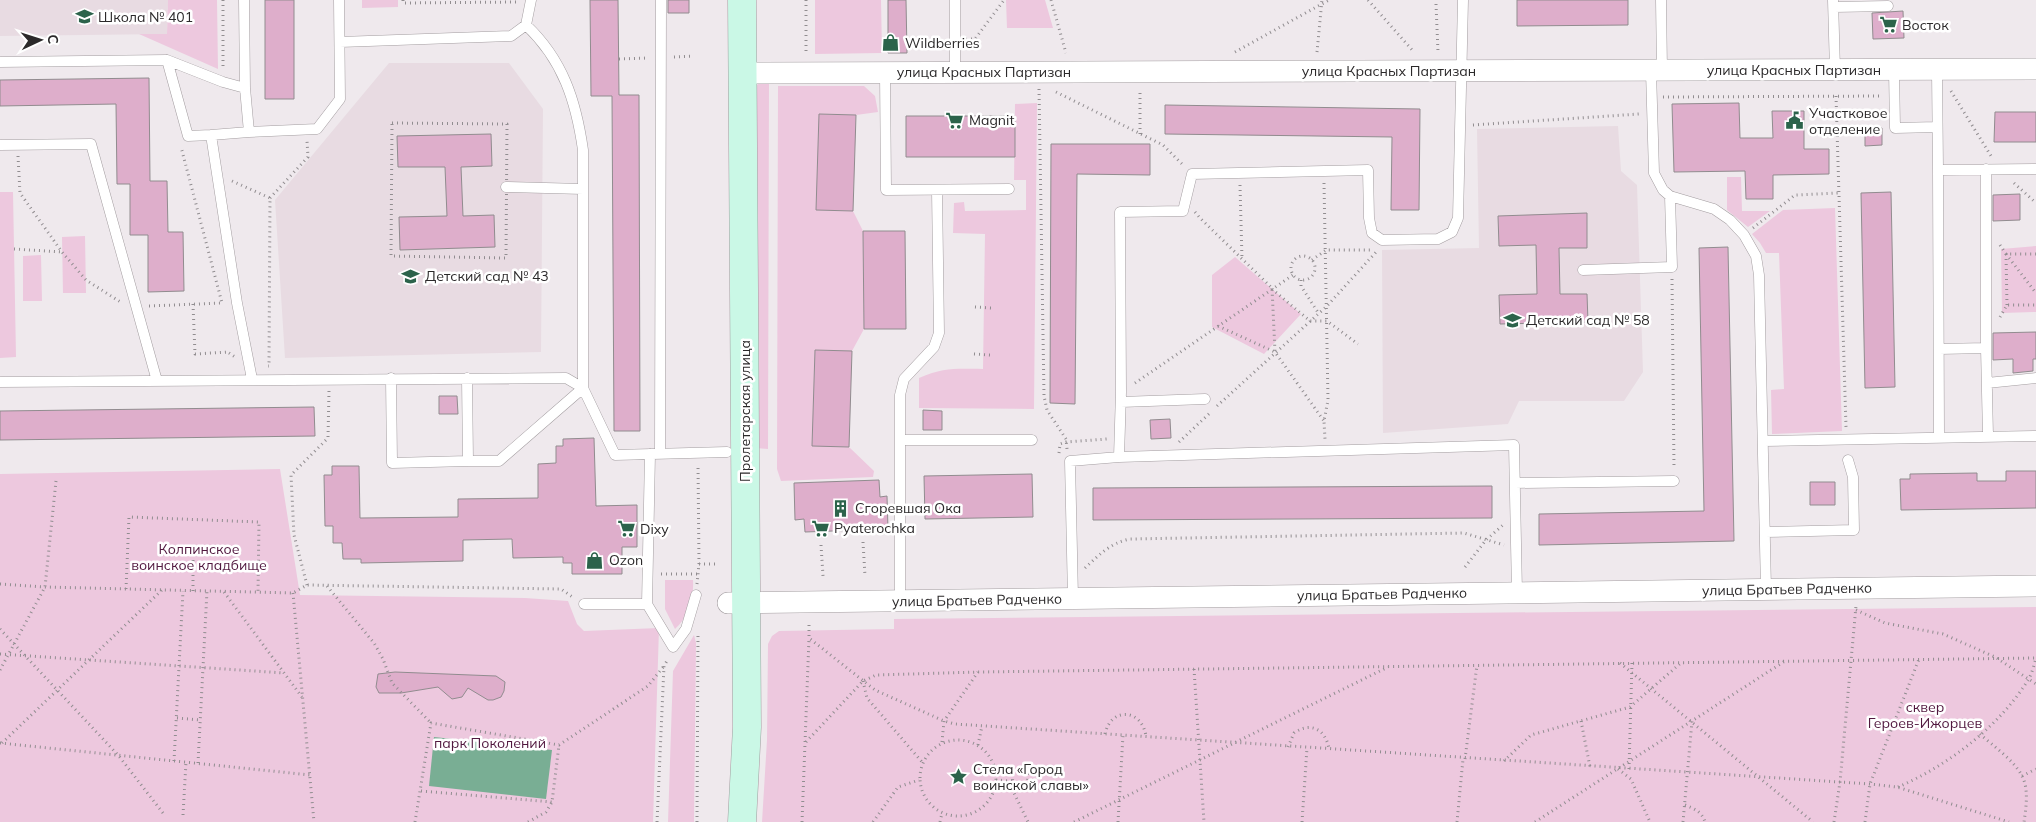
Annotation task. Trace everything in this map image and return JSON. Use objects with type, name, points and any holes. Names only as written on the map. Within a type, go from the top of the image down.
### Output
[{"type":"main road","name":"Пролетарская улица","points":[[724,0],[728,452],[747,727],[742,822]]},
{"type":"main road","name":"Пролетарская улица","points":[[724,822],[737,603],[742,0]]},
{"type":"street","name":"улица Красных Партизан","points":[[742,73],[955,72],[1039,78],[1140,72],[1894,70],[1942,76],[2036,70]]},
{"type":"street","name":"улица Братьев Радченко","points":[[737,603],[2036,586]]},
{"type":"lane","points":[[244,0],[245,88],[249,132]]},
{"type":"lane","points":[[167,60],[188,136],[317,128],[340,99],[339,0]]},
{"type":"lane","points":[[661,0],[655,454],[647,604],[673,647],[686,629],[696,595]]},
{"type":"lane","points":[[955,0],[955,72]]},
{"type":"lane","points":[[1119,457],[1121,397],[1120,212],[1183,211],[1190,169],[1240,173],[1368,170],[1369,218],[1372,233],[1380,245],[1438,239],[1452,232],[1458,218],[1463,0]]},
{"type":"lane","points":[[1661,0],[1653,113],[1654,173],[1663,190],[1670,196],[1714,209],[1730,220],[1744,235],[1756,256],[1759,276],[1764,441],[1766,589]]},
{"type":"lane","points":[[340,42],[511,36],[526,25],[531,1]]},
{"type":"lane","points":[[1835,70],[1833,4],[1888,6]]},
{"type":"lane","points":[[526,25],[538,36],[567,82],[578,119],[583,150],[583,388],[615,455],[728,452]]},
{"type":"lane","points":[[0,62],[167,60],[223,82],[245,88]]},
{"type":"lane","points":[[1894,70],[1895,128],[1937,127]]},
{"type":"lane","points":[[885,73],[886,190],[1009,189]]},
{"type":"lane","points":[[1939,436],[1937,127],[1942,76]]},
{"type":"lane","points":[[211,135],[236,303],[252,379]]},
{"type":"lane","points":[[0,145],[91,144],[158,380]]},
{"type":"lane","points":[[1986,169],[1988,436]]},
{"type":"lane","points":[[1938,170],[2036,169]]},
{"type":"lane","points":[[506,187],[583,189]]},
{"type":"lane","points":[[900,601],[900,395],[904,379],[934,347],[939,333],[937,190]]},
{"type":"lane","points":[[1582,270],[1672,267],[1670,196]]},
{"type":"lane","points":[[1939,349],[1986,348]]},
{"type":"lane","points":[[0,382],[329,378],[566,378],[583,388]]},
{"type":"lane","points":[[391,378],[392,463],[499,461],[583,388]]},
{"type":"lane","points":[[467,378],[468,461]]},
{"type":"lane","points":[[1987,383],[2036,378]]},
{"type":"lane","points":[[1121,397],[1205,399]]},
{"type":"lane","points":[[1764,441],[1939,436],[2036,436]]},
{"type":"lane","points":[[900,440],[1032,440]]},
{"type":"lane","points":[[1073,598],[1070,461],[1119,457],[1514,445],[1517,592]]},
{"type":"lane","points":[[1765,532],[1854,530],[1853,477],[1848,460]]},
{"type":"lane","points":[[1515,483],[1674,481]]},
{"type":"lane","points":[[584,604],[647,604]]},
{"type":"path","points":[[223,0],[223,82]]},
{"type":"path","points":[[403,0],[403,3],[531,1]]},
{"type":"path","points":[[806,0],[806,55]]},
{"type":"path","points":[[955,40],[975,39],[1004,0]]},
{"type":"path","points":[[1051,0],[1068,61]]},
{"type":"path","points":[[1232,54],[1322,2],[1329,0]]},
{"type":"path","points":[[1368,0],[1419,58]]},
{"type":"path","points":[[1316,60],[1322,2]]},
{"type":"path","points":[[1436,4],[1438,60]]},
{"type":"path","points":[[1140,72],[1140,134]]},
{"type":"path","points":[[1942,76],[1993,159]]},
{"type":"path","points":[[1070,461],[1066,442],[1047,410],[1044,396],[1039,78],[1163,145],[1190,169]]},
{"type":"path","points":[[1836,96],[1846,438]]},
{"type":"path","points":[[1658,98],[1889,96]]},
{"type":"path","points":[[1460,126],[1653,113]]},
{"type":"path","points":[[392,123],[507,124],[506,187],[506,258],[391,256],[392,123]]},
{"type":"path","points":[[250,367],[269,366],[270,198],[308,157],[307,129]]},
{"type":"path","points":[[188,136],[181,145],[224,312]]},
{"type":"path","points":[[17,145],[20,193],[62,252],[86,280],[129,307],[222,303]]},
{"type":"path","points":[[1178,166],[1190,169]]},
{"type":"path","points":[[1324,170],[1328,400],[1324,421],[1325,450]]},
{"type":"path","points":[[1240,173],[1242,259]]},
{"type":"path","points":[[218,175],[270,198]]},
{"type":"path","points":[[2009,178],[2036,202]]},
{"type":"path","points":[[1749,231],[1795,194],[1839,193]]},
{"type":"path","points":[[1186,198],[1200,218],[1272,288],[1310,321],[1327,321],[1358,344]]},
{"type":"path","points":[[1986,224],[2036,293]]},
{"type":"path","points":[[1312,260],[1326,250],[1380,245]]},
{"type":"path","points":[[1164,456],[1275,352],[1319,314],[1380,245]]},
{"type":"path","points":[[14,249],[62,252]]},
{"type":"path","points":[[2006,254],[2036,254]]},
{"type":"path","points":[[1986,330],[1992,330],[2007,306],[2006,254]]},
{"type":"path","points":[[1303,256],[1312,260],[1315,265],[1314,273],[1309,279],[1301,280],[1293,275],[1291,265],[1296,258],[1303,256]]},
{"type":"path","points":[[1672,267],[1674,481]]},
{"type":"path","points":[[1121,397],[1218,326],[1293,275]]},
{"type":"path","points":[[1301,280],[1301,286],[1319,314]]},
{"type":"path","points":[[1272,288],[1275,352]]},
{"type":"path","points":[[193,304],[195,354],[229,353],[232,348]]},
{"type":"path","points":[[2007,306],[2036,305]]},
{"type":"path","points":[[975,307],[992,308]]},
{"type":"path","points":[[1218,326],[1275,352],[1324,421]]},
{"type":"path","points":[[974,354],[990,355]]},
{"type":"path","points":[[307,585],[294,535],[291,475],[328,438],[329,378]]},
{"type":"path","points":[[1066,442],[1106,440],[1110,437]]},
{"type":"path","points":[[696,595],[699,564],[698,452]]},
{"type":"path","points":[[0,670],[45,587],[56,480]]},
{"type":"path","points":[[1466,567],[1486,540],[1516,514]]},
{"type":"path","points":[[126,589],[128,517],[258,522],[258,592]]},
{"type":"path","points":[[1079,573],[1107,548],[1117,542],[1130,539],[1464,533],[1516,549]]},
{"type":"path","points":[[864,542],[865,576]]},
{"type":"path","points":[[821,545],[823,576]]},
{"type":"path","points":[[193,559],[193,591]]},
{"type":"path","points":[[699,564],[717,564]]},
{"type":"path","points":[[648,574],[698,574]]},
{"type":"path","points":[[0,584],[45,587],[293,593],[307,585],[561,589],[584,604]]},
{"type":"path","points":[[327,586],[374,643],[384,659],[392,683],[431,723],[559,744],[648,686],[664,666],[673,647]]},
{"type":"path","points":[[1,744],[162,590]]},
{"type":"path","points":[[174,761],[183,590]]},
{"type":"path","points":[[198,763],[207,591]]},
{"type":"path","points":[[224,592],[303,698]]},
{"type":"path","points":[[293,593],[314,822]]},
{"type":"path","points":[[1834,822],[1840,782],[1856,602]]},
{"type":"path","points":[[1856,610],[1885,623],[1943,634],[1995,657],[2036,684]]},
{"type":"path","points":[[803,820],[809,625]]},
{"type":"path","points":[[0,629],[118,755],[163,813]]},
{"type":"path","points":[[698,632],[698,822]]},
{"type":"path","points":[[809,638],[875,690],[944,721],[982,726],[1123,736],[1870,784],[1897,787],[2009,822]]},
{"type":"path","points":[[0,654],[284,673]]},
{"type":"path","points":[[806,742],[863,681],[876,675],[1682,661],[2036,658],[2030,679],[2009,706],[1980,734],[1950,760],[1930,772],[1897,787]]},
{"type":"path","points":[[1866,822],[1870,784],[1918,659]]},
{"type":"path","points":[[1535,822],[1786,660]]},
{"type":"path","points":[[1503,761],[1531,735],[1630,707],[1682,661]]},
{"type":"path","points":[[1619,662],[1813,822]]},
{"type":"path","points":[[1629,769],[1632,662]]},
{"type":"path","points":[[1457,822],[1477,665]]},
{"type":"path","points":[[656,822],[664,666]]},
{"type":"path","points":[[1074,822],[1391,666]]},
{"type":"path","points":[[1194,669],[1204,822]]},
{"type":"path","points":[[942,742],[944,721],[979,672]]},
{"type":"path","points":[[863,681],[867,698],[922,762]]},
{"type":"path","points":[[1105,734],[1114,718],[1126,714],[1133,716],[1142,724],[1146,737]]},
{"type":"path","points":[[177,718],[200,720]]},
{"type":"path","points":[[1581,721],[1590,766]]},
{"type":"path","points":[[1683,822],[1689,773],[1692,721]]},
{"type":"path","points":[[415,822],[431,723]]},
{"type":"path","points":[[978,745],[982,726]]},
{"type":"path","points":[[1288,746],[1294,733],[1307,727],[1320,730],[1325,735],[1329,749]]},
{"type":"path","points":[[1980,734],[2012,763],[2022,776],[2026,794],[2024,822]]},
{"type":"path","points":[[1118,822],[1123,736]]},
{"type":"path","points":[[954,739],[967,740],[978,745],[989,754],[995,766],[996,780],[994,792],[987,803],[978,811],[954,816],[942,813],[930,805],[922,793],[919,780],[922,762],[930,750],[942,742],[954,739]]},
{"type":"path","points":[[1,744],[310,775]]},
{"type":"path","points":[[528,822],[546,812],[552,802],[559,744]]},
{"type":"path","points":[[1302,822],[1307,748]]},
{"type":"path","points":[[183,815],[186,762]]},
{"type":"path","points":[[1618,768],[1631,779],[1650,822]]},
{"type":"path","points":[[2022,776],[2036,769]]},
{"type":"path","points":[[1012,789],[1027,790],[1028,774],[1013,773],[1012,781],[1012,789],[1028,822]]},
{"type":"path","points":[[873,822],[898,787],[919,780]]},
{"type":"path","points":[[996,780],[1012,781]]},
{"type":"path","points":[[421,791],[552,802]]},
{"type":"path","points":[[1685,805],[1700,813],[1704,822]]},
{"type":"path","points":[[940,822],[942,813]]},
{"type":"path","points":[[966,815],[968,822]]},
{"type":"shaded area","name":"Школа № 401","points":[[0,0],[168,0],[167,34],[0,36]]},
{"type":"shaded area","name":"Детский сад № 43","points":[[389,63],[509,63],[543,109],[541,352],[285,358],[275,200]]},
{"type":"shaded area","name":"Детский сад № 58","points":[[1618,126],[1621,171],[1637,185],[1643,372],[1624,401],[1519,401],[1508,424],[1383,433],[1382,250],[1479,248],[1477,129]]},
{"type":"shaded area","points":[[434,737],[552,750],[546,799],[429,786]]},
{"type":"green space","points":[[168,0],[217,0],[218,69],[139,34],[167,34]]},
{"type":"green space","points":[[362,0],[398,0],[398,7],[362,8]]},
{"type":"green space","points":[[815,0],[881,0],[882,53],[815,54]]},
{"type":"green space","points":[[1006,0],[1045,0],[1053,28],[1007,28]]},
{"type":"green space","points":[[769,83],[768,449],[757,448],[755,88],[758,84]]},
{"type":"green space","points":[[778,86],[864,86],[875,96],[878,112],[856,115],[820,114],[817,210],[853,211],[863,231],[864,329],[852,351],[815,350],[812,445],[849,447],[874,471],[873,477],[781,481],[777,469]]},
{"type":"green space","points":[[1037,103],[1034,409],[919,408],[919,378],[944,370],[983,369],[985,234],[953,233],[954,203],[964,202],[965,211],[1026,210],[1026,180],[1014,180],[1015,104]]},
{"type":"green space","points":[[1727,177],[1741,177],[1742,211],[1770,211],[1748,227],[1727,210]]},
{"type":"green space","points":[[0,192],[13,192],[16,357],[0,358]]},
{"type":"green space","points":[[1835,208],[1842,431],[1772,434],[1771,390],[1784,389],[1779,253],[1766,253],[1752,234],[1783,210]]},
{"type":"green space","points":[[85,236],[86,293],[63,293],[62,237]]},
{"type":"green space","points":[[2036,246],[2036,312],[2002,313],[2001,249]]},
{"type":"green space","points":[[41,255],[42,301],[23,301],[23,256]]},
{"type":"green space","points":[[1235,257],[1301,314],[1264,354],[1212,327],[1212,275]]},
{"type":"green space","points":[[280,469],[300,595],[525,598],[568,601],[577,624],[584,631],[659,628],[653,822],[0,822],[0,474]]},
{"type":"green space","points":[[665,580],[693,580],[690,606],[684,618],[675,629],[665,609]]},
{"type":"green space","name":"сквер Героев-Ижорцев","points":[[2036,607],[2036,822],[762,822],[767,740],[768,644],[772,636],[779,631],[894,629],[894,619]]},
{"type":"green space","points":[[694,635],[696,643],[694,822],[668,822],[673,671]]},
{"type":"building","points":[[265,0],[294,0],[294,99],[265,99]]},
{"type":"building","points":[[590,0],[618,0],[619,95],[639,95],[640,431],[614,431],[612,96],[591,96]]},
{"type":"building","points":[[668,0],[689,0],[689,13],[668,13]]},
{"type":"building","points":[[888,0],[906,0],[907,53],[888,53]]},
{"type":"building","points":[[1517,0],[1628,0],[1628,25],[1517,26]]},
{"type":"building","name":"Восток","points":[[1903,11],[1904,38],[1873,39],[1872,13]]},
{"type":"building","points":[[149,78],[150,181],[167,181],[168,232],[183,232],[184,291],[148,292],[148,235],[130,235],[130,184],[117,184],[116,104],[0,106],[0,80]]},
{"type":"building","points":[[1739,103],[1740,138],[1773,138],[1772,111],[1804,111],[1804,149],[1829,149],[1829,174],[1773,175],[1773,199],[1746,199],[1745,171],[1674,172],[1672,104]]},
{"type":"building","points":[[1165,105],[1420,109],[1419,210],[1391,210],[1392,137],[1165,134]]},
{"type":"building","points":[[1995,112],[2036,112],[2036,142],[1994,142]]},
{"type":"building","points":[[819,114],[856,115],[853,211],[816,210]]},
{"type":"building","points":[[906,116],[1015,116],[1015,157],[906,157]]},
{"type":"building","points":[[1865,128],[1882,128],[1882,145],[1865,146]]},
{"type":"building","points":[[491,134],[492,166],[461,167],[463,216],[494,215],[495,247],[400,250],[399,217],[447,216],[445,167],[398,167],[397,136]]},
{"type":"building","points":[[1051,144],[1150,144],[1150,175],[1077,174],[1075,404],[1050,403]]},
{"type":"building","points":[[1891,192],[1895,387],[1865,388],[1861,193]]},
{"type":"building","points":[[2020,194],[2020,220],[1993,221],[1993,195]]},
{"type":"building","points":[[1587,213],[1587,248],[1559,248],[1560,294],[1587,294],[1588,322],[1500,324],[1499,295],[1537,294],[1536,245],[1499,246],[1498,216]]},
{"type":"building","points":[[863,231],[905,231],[906,329],[864,329]]},
{"type":"building","points":[[1728,247],[1734,541],[1539,545],[1539,514],[1704,511],[1699,248]]},
{"type":"building","points":[[2036,332],[2036,359],[2033,359],[2033,371],[2013,373],[2013,359],[1993,360],[1993,333]]},
{"type":"building","points":[[815,350],[852,351],[849,447],[812,446]]},
{"type":"building","points":[[439,396],[457,396],[458,414],[439,414]]},
{"type":"building","points":[[314,407],[315,436],[0,440],[0,411]]},
{"type":"building","points":[[923,410],[942,411],[942,430],[923,430]]},
{"type":"building","points":[[1170,419],[1171,438],[1151,439],[1150,420]]},
{"type":"building","points":[[594,438],[596,506],[637,505],[637,547],[622,547],[622,574],[572,574],[572,563],[563,563],[563,557],[513,558],[512,539],[463,540],[463,561],[361,563],[361,559],[343,559],[342,543],[333,543],[333,526],[325,526],[324,475],[332,475],[332,466],[359,466],[360,518],[458,517],[458,499],[538,498],[538,464],[556,463],[556,446],[563,446],[563,439]]},
{"type":"building","points":[[2006,471],[2036,471],[2036,508],[1901,510],[1900,479],[1910,479],[1910,474],[1977,473],[1977,481],[2006,481]]},
{"type":"building","points":[[1032,474],[1033,517],[925,519],[924,476]]},
{"type":"building","name":"Сгоревшая Ока","points":[[879,480],[880,497],[887,496],[888,529],[805,532],[804,519],[795,520],[794,483]]},
{"type":"building","points":[[1810,482],[1835,482],[1835,505],[1810,505]]},
{"type":"building","points":[[1492,486],[1492,518],[1093,520],[1093,488]]},
{"type":"building","points":[[395,672],[496,676],[505,682],[504,691],[501,697],[493,700],[488,700],[468,688],[462,697],[452,699],[438,687],[401,693],[379,693],[376,687],[378,674]]},
{"type":"place","name":"Школа № 401","points":[[84,17]]},
{"type":"place","name":"Восток","points":[[1888,25]]},
{"type":"place","name":"Wildberries","points":[[891,43]]},
{"type":"place","name":"Magnit","points":[[955,120]]},
{"type":"place","name":"Участковое отделение","points":[[1795,121]]},
{"type":"place","name":"Детский сад № 43","points":[[411,276]]},
{"type":"place","name":"Детский сад № 58","points":[[1512,320]]},
{"type":"place","name":"Сгоревшая Ока","points":[[841,508]]},
{"type":"place","name":"Pyaterochka","points":[[820,528]]},
{"type":"place","name":"Dixy","points":[[626,529]]},
{"type":"place","name":"Ozon","points":[[595,560]]},
{"type":"place","name":"Стела «Город воинской славы»","points":[[959,777]]},
{"type":"park label","name":"Колпинское воинское кладбище","points":[[199,558]]},
{"type":"park label","name":"парк Поколений","points":[[490,743]]}]
